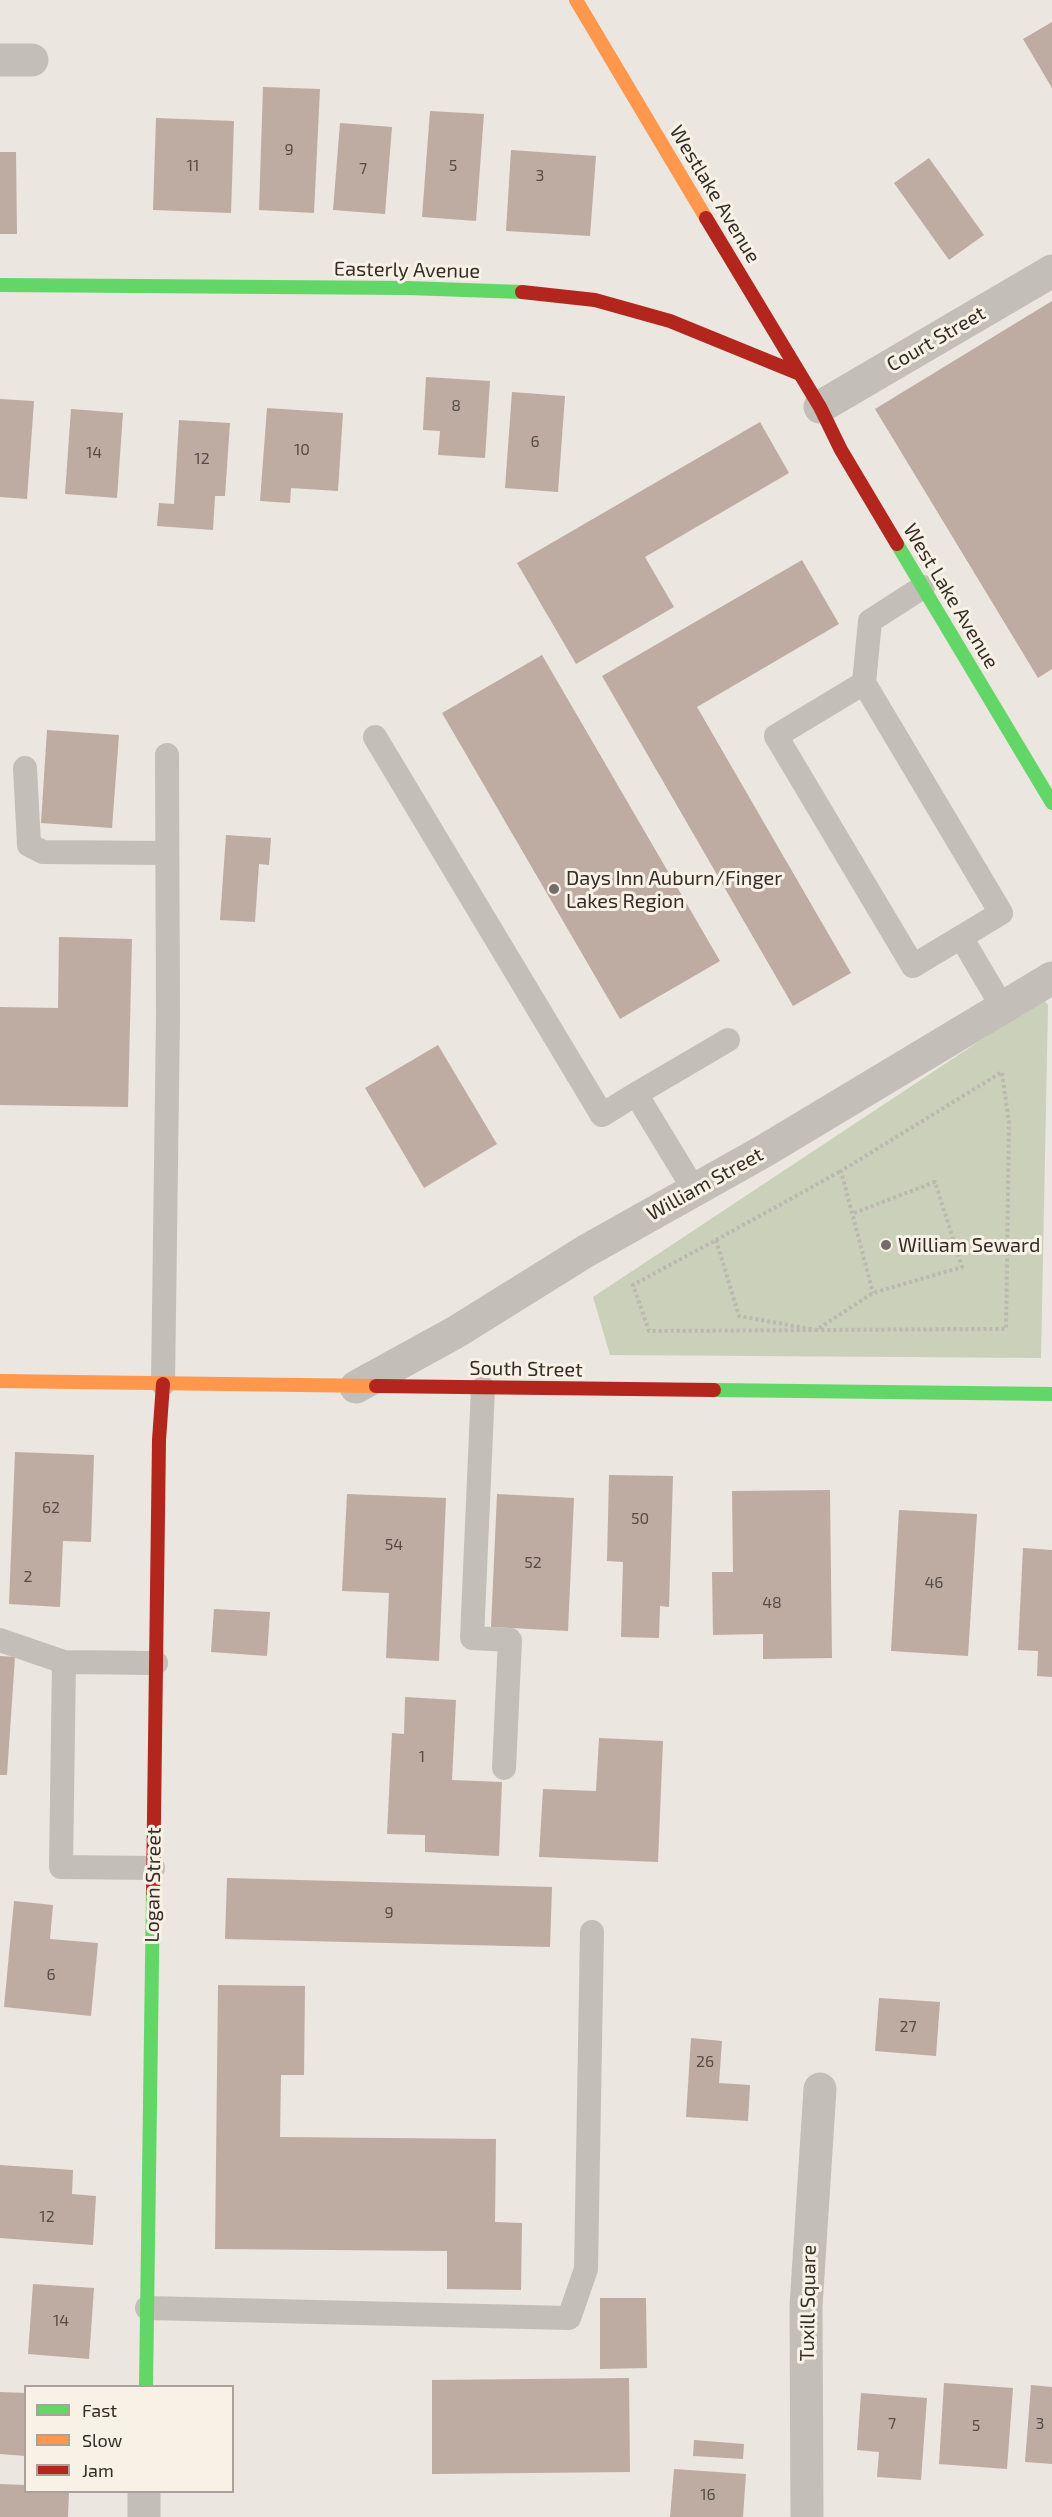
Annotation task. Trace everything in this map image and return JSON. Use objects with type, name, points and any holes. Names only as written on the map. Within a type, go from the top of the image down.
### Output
[{"type":"street","name":"Westlake Avenue","points":[[576,0],[820,407]]},
{"type":"street","points":[[0,60],[32,60]]},
{"type":"street","name":"Court Street","points":[[820,407],[1052,271]]},
{"type":"street","name":"Easterly Avenue","points":[[0,285],[408,288],[522,292],[595,300],[670,321],[749,351],[800,374]]},
{"type":"street","name":"West Lake Avenue","points":[[820,407],[841,450],[1052,802]]},
{"type":"street","name":"William Street","points":[[356,1387],[456,1332],[586,1251],[695,1191],[1052,978]]},
{"type":"street","name":"South Street","points":[[0,1381],[1052,1394]]},
{"type":"street","name":"Logan Street","points":[[146,2385],[159,1440],[163,1383]]},
{"type":"street","name":"Tuxill Square","points":[[807,2517],[806,2306],[820,2089]]},
{"type":"street","points":[[144,2493],[144,2517]]},
{"type":"lane","points":[[864,683],[776,736],[913,966],[1001,914],[864,683],[870,621],[923,587]]},
{"type":"lane","points":[[375,737],[602,1115],[728,1040]]},
{"type":"lane","points":[[163,1383],[167,755]]},
{"type":"lane","points":[[25,768],[29,844],[43,852],[167,853]]},
{"type":"lane","points":[[961,938],[1003,1008]]},
{"type":"lane","points":[[636,1094],[695,1191]]},
{"type":"lane","points":[[483,1388],[472,1638],[510,1640],[504,1768]]},
{"type":"lane","points":[[0,1640],[64,1662],[156,1664]]},
{"type":"lane","points":[[64,1662],[61,1867],[153,1868]]},
{"type":"lane","points":[[147,2308],[569,2318],[586,2269],[592,1932]]},
{"type":"path","points":[[1002,1072],[1009,1123],[1006,1329],[649,1331],[633,1285],[841,1171],[1002,1072]]},
{"type":"path","points":[[841,1171],[854,1213],[873,1293]]},
{"type":"path","points":[[716,1240],[739,1316],[816,1330],[873,1293],[962,1267],[935,1182],[854,1213]]},
{"type":"green space","points":[[1043,999],[1048,1005],[1041,1358],[610,1355],[593,1297]]},
{"type":"building","points":[[1052,22],[1052,88],[1023,39]]},
{"type":"building","points":[[263,87],[320,89],[314,213],[259,210]]},
{"type":"building","points":[[430,111],[484,114],[476,221],[422,217]]},
{"type":"building","points":[[156,118],[234,121],[231,213],[153,210]]},
{"type":"building","points":[[340,123],[392,127],[385,214],[333,210]]},
{"type":"building","points":[[511,150],[596,156],[590,236],[506,231]]},
{"type":"building","points":[[0,152],[16,152],[17,234],[0,234]]},
{"type":"building","points":[[929,158],[984,235],[949,260],[894,183]]},
{"type":"building","points":[[1052,301],[1052,669],[1038,678],[875,409]]},
{"type":"building","points":[[426,377],[490,381],[485,458],[438,455],[440,431],[423,430]]},
{"type":"building","points":[[512,392],[565,396],[558,492],[505,488]]},
{"type":"building","points":[[0,399],[34,401],[27,499],[0,497]]},
{"type":"building","points":[[267,408],[343,413],[338,491],[291,488],[290,503],[260,501]]},
{"type":"building","points":[[71,409],[123,413],[117,498],[65,494]]},
{"type":"building","points":[[179,420],[230,423],[225,496],[215,496],[213,530],[157,526],[159,503],[174,504]]},
{"type":"building","points":[[760,422],[789,473],[645,557],[674,607],[576,664],[517,563]]},
{"type":"building","points":[[802,560],[839,624],[697,707],[851,973],[793,1006],[602,676]]},
{"type":"building","points":[[542,655],[720,961],[620,1019],[442,713]]},
{"type":"building","points":[[47,730],[119,735],[112,828],[41,823]]},
{"type":"building","points":[[226,835],[271,838],[269,865],[259,864],[255,922],[220,920]]},
{"type":"building","points":[[59,937],[132,939],[128,1107],[0,1105],[0,1007],[58,1008]]},
{"type":"building","points":[[438,1045],[497,1144],[424,1188],[365,1088]]},
{"type":"building","points":[[15,1452],[94,1455],[91,1542],[63,1541],[60,1607],[9,1604]]},
{"type":"building","points":[[609,1475],[673,1476],[669,1607],[660,1606],[659,1638],[621,1637],[623,1562],[607,1561]]},
{"type":"building","points":[[830,1490],[832,1658],[763,1659],[763,1634],[713,1635],[712,1572],[733,1572],[732,1491]]},
{"type":"building","points":[[347,1494],[446,1498],[439,1661],[386,1658],[389,1593],[342,1591]]},
{"type":"building","points":[[497,1494],[574,1498],[568,1631],[491,1627]]},
{"type":"building","points":[[899,1510],[977,1514],[968,1656],[891,1651]]},
{"type":"building","points":[[1023,1548],[1052,1550],[1052,1677],[1037,1676],[1038,1651],[1018,1650]]},
{"type":"building","points":[[214,1609],[270,1612],[267,1656],[211,1652]]},
{"type":"building","points":[[0,1656],[15,1657],[7,1775],[0,1775]]},
{"type":"building","points":[[405,1697],[456,1700],[452,1780],[502,1782],[499,1856],[425,1852],[425,1835],[387,1834],[392,1733],[404,1734]]},
{"type":"building","points":[[599,1738],[663,1741],[658,1862],[539,1857],[543,1789],[596,1791]]},
{"type":"building","points":[[227,1878],[552,1887],[550,1947],[225,1939]]},
{"type":"building","points":[[14,1901],[53,1905],[50,1939],[98,1943],[91,2016],[4,2007]]},
{"type":"building","points":[[218,1985],[305,1986],[304,2075],[281,2075],[280,2137],[496,2139],[495,2222],[522,2223],[521,2290],[447,2289],[447,2251],[215,2249]]},
{"type":"building","points":[[879,1998],[940,2002],[936,2056],[875,2051]]},
{"type":"building","points":[[691,2038],[722,2041],[719,2083],[750,2085],[748,2121],[686,2117]]},
{"type":"building","points":[[0,2165],[73,2170],[72,2194],[96,2196],[93,2245],[0,2238]]},
{"type":"building","points":[[33,2284],[94,2288],[89,2359],[28,2354]]},
{"type":"building","points":[[600,2298],[646,2298],[647,2368],[600,2369]]},
{"type":"building","points":[[629,2378],[630,2472],[432,2474],[432,2380]]},
{"type":"building","points":[[944,2383],[1013,2388],[1007,2469],[939,2464]]},
{"type":"building","points":[[1031,2385],[1052,2387],[1052,2464],[1025,2462]]},
{"type":"building","points":[[0,2392],[24,2393],[24,2456],[0,2454]]},
{"type":"building","points":[[861,2393],[927,2398],[921,2480],[877,2477],[879,2452],[857,2450]]},
{"type":"building","points":[[694,2440],[744,2444],[743,2459],[693,2456]]},
{"type":"building","points":[[674,2469],[746,2474],[743,2517],[670,2517]]},
{"type":"building","points":[[0,2484],[24,2485],[24,2493],[69,2493],[68,2517],[0,2517]]},
{"type":"traffic: fast","points":[[0,285],[408,288],[522,292]]},
{"type":"traffic: fast","points":[[897,544],[1052,803]]},
{"type":"traffic: fast","points":[[714,1390],[1052,1394]]},
{"type":"traffic: fast","points":[[146,2385],[153,1892]]},
{"type":"traffic: slow","points":[[576,0],[706,218]]},
{"type":"traffic: slow","points":[[0,1381],[376,1386]]},
{"type":"traffic: jam","points":[[706,218],[820,407],[841,450],[897,544]]},
{"type":"traffic: jam","points":[[522,292],[595,300],[670,321],[800,374]]},
{"type":"traffic: jam","points":[[153,1892],[159,1440],[163,1384]]},
{"type":"traffic: jam","points":[[376,1386],[714,1390]]},
{"type":"place","name":"Days Inn Auburn/Finger Lakes Region","points":[[554,889]]},
{"type":"place","name":"William Seward","points":[[886,1245]]}]
